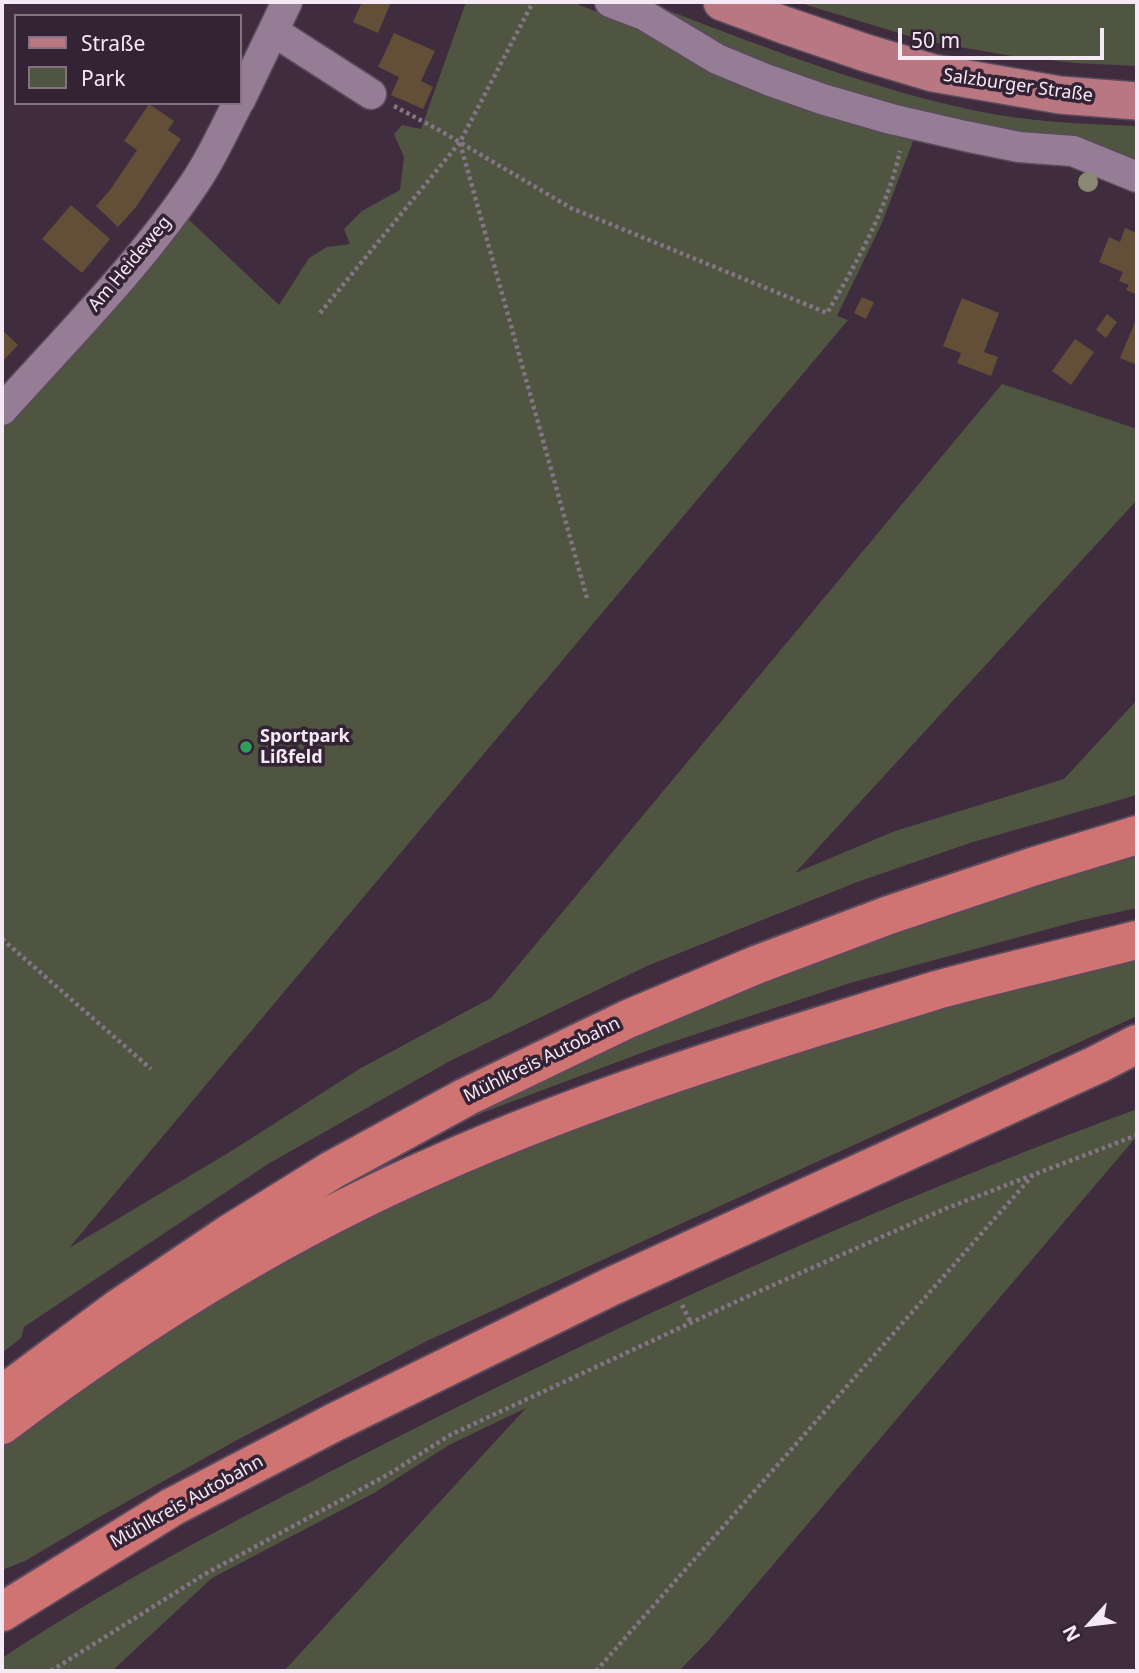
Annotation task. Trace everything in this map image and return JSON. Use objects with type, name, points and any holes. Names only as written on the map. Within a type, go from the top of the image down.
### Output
[{"type":"highway","name":"Mühlkreis Autobahn","points":[[2,1395],[119,1308],[229,1234],[332,1170],[466,1097],[628,1018],[756,965],[889,915],[1137,835]]},
{"type":"highway","points":[[2,1425],[135,1329],[246,1261],[440,1163],[579,1107],[715,1059],[938,990],[1137,940]]},
{"type":"highway","name":"Mühlkreis Autobahn","points":[[2,1612],[172,1507],[333,1423],[610,1287],[1137,1044]]},
{"type":"highway","points":[[1098,1064],[1137,1057]]},
{"type":"main road","name":"Salzburger Straße","points":[[722,2],[831,41],[933,73],[1060,95],[1130,100]]},
{"type":"street","name":"Am Heideweg","points":[[242,96],[287,2]]},
{"type":"street","points":[[610,2],[644,15],[717,59],[822,99],[965,136],[1019,147],[1073,152],[1137,177]]},
{"type":"street","points":[[273,31],[371,94]]},
{"type":"street","name":"Am Heideweg","points":[[2,410],[130,268],[167,221],[198,177],[237,105]]},
{"type":"path","points":[[320,313],[460,142],[533,2]]},
{"type":"path","points":[[371,94],[460,142],[571,208],[827,313],[887,198],[900,154],[905,122]]},
{"type":"path","points":[[460,142],[587,598]]},
{"type":"path","points":[[2,940],[151,1069]]},
{"type":"path","points":[[51,1671],[205,1574],[388,1474],[450,1435],[744,1298],[947,1208],[1137,1135]]},
{"type":"path","points":[[596,1671],[1034,1174]]},
{"type":"path","points":[[682,1305],[691,1323]]},
{"type":"green space","points":[[466,2],[572,2],[915,136],[882,223],[837,316],[848,320],[69,1248],[233,1150],[361,1068],[491,998],[1002,384],[1137,429],[1137,500],[795,873],[895,831],[1064,779],[1137,700],[1137,795],[973,842],[860,881],[647,966],[450,1061],[268,1164],[24,1327],[21,1338],[2,1353],[2,419],[184,215],[279,305],[309,258],[327,247],[350,244],[344,229],[362,211],[400,190],[404,157],[394,134],[402,125],[421,129]]},
{"type":"green space","points":[[797,2],[1137,2],[1137,66],[1012,56],[925,41]]},
{"type":"green space","points":[[648,3],[808,62],[931,100],[1034,120],[1137,126],[1137,162],[964,128],[731,56]]},
{"type":"green space","points":[[1137,856],[1137,908],[1078,921],[850,983],[660,1046],[471,1117],[632,1038],[797,969],[966,909]]},
{"type":"green space","points":[[1137,955],[1137,1016],[427,1341],[237,1440],[25,1561],[2,1570],[2,1448],[73,1392],[169,1326],[293,1254],[491,1154],[760,1058]]},
{"type":"green space","points":[[1137,1109],[1137,1136],[710,1639],[679,1671],[284,1671],[526,1408],[449,1445],[374,1493],[212,1578],[112,1671],[2,1671],[2,1658],[142,1572],[287,1494],[476,1398],[756,1265],[945,1184]]},
{"type":"building","points":[[362,2],[391,2],[378,33],[353,22]]},
{"type":"building","points":[[394,33],[435,51],[421,81],[433,87],[423,109],[391,95],[399,77],[378,67]]},
{"type":"building","points":[[148,105],[174,121],[168,130],[181,139],[136,207],[118,227],[96,206],[137,150],[124,141]]},
{"type":"building","points":[[71,205],[110,239],[82,273],[42,239]]},
{"type":"building","points":[[1125,228],[1137,233],[1135,294],[1126,290],[1129,285],[1119,281],[1123,272],[1099,262],[1109,237],[1120,242]]},
{"type":"building","points":[[862,297],[874,302],[866,319],[854,313]]},
{"type":"building","points":[[962,298],[999,313],[984,352],[998,357],[991,376],[957,363],[961,353],[943,346]]},
{"type":"building","points":[[1107,314],[1117,322],[1106,338],[1096,330]]},
{"type":"building","points":[[1135,322],[1137,323],[1137,365],[1120,358]]},
{"type":"building","points":[[2,330],[18,345],[2,362]]},
{"type":"building","points":[[1075,339],[1094,352],[1071,385],[1052,371]]},
{"type":"place","name":"Sportpark Lißfeld","points":[[246,747]]}]
